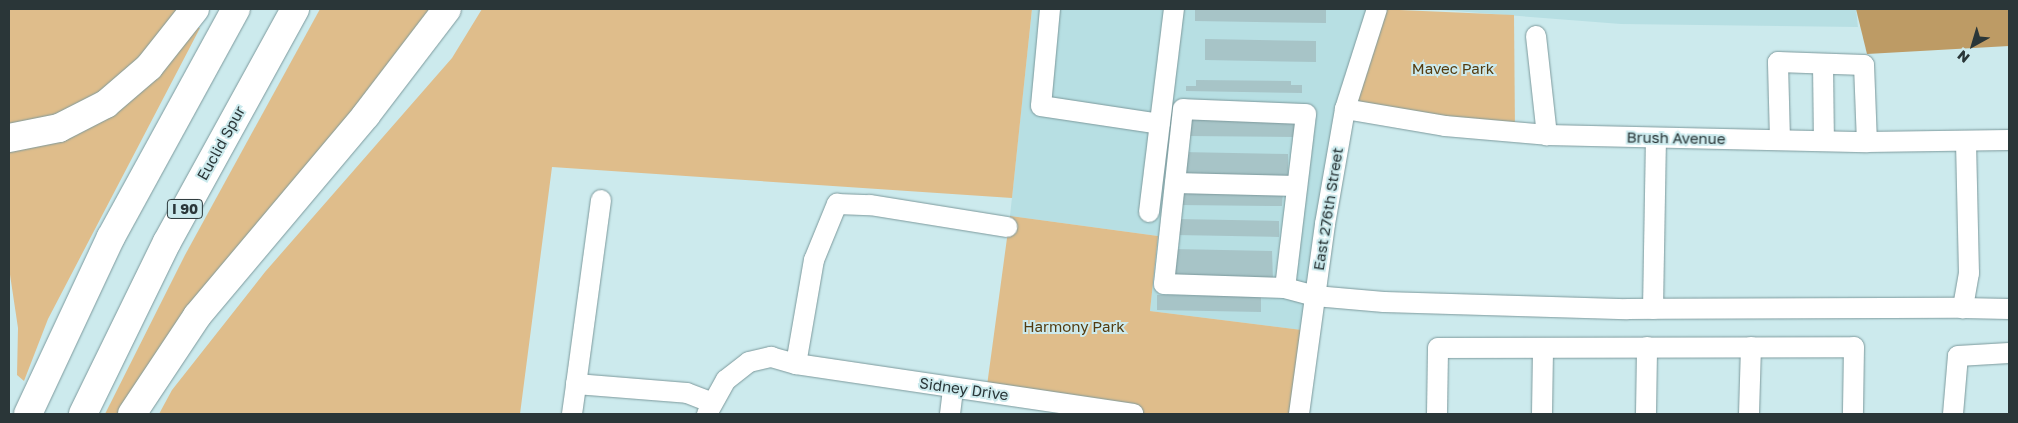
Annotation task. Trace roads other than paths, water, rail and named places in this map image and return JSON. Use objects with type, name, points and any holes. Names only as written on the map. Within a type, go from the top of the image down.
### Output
[{"type":"highway","points":[[9,138],[59,128],[114,99],[149,67],[195,9]]},
{"type":"highway","points":[[28,414],[120,219],[236,9]]},
{"type":"highway","name":"Euclid Spur","points":[[84,414],[167,242],[296,9]]},
{"type":"highway","points":[[132,414],[202,309],[360,121],[447,9]]},
{"type":"street","points":[[1050,9],[1041,106],[1160,124]]},
{"type":"street","points":[[1149,212],[1174,9]]},
{"type":"street","name":"East 276th Street","points":[[1299,414],[1315,296],[1345,110],[1378,9]]},
{"type":"street","points":[[1536,36],[1547,135]]},
{"type":"street","points":[[1780,140],[1778,62],[1864,65],[1867,142]]},
{"type":"street","points":[[1823,64],[1824,141]]},
{"type":"street","points":[[1285,288],[1297,186],[1303,111],[1182,109],[1164,284],[1285,288],[1315,296],[1384,302],[1653,309],[2009,309]]},
{"type":"street","name":"Brush Avenue","points":[[1345,110],[1445,126],[1547,135],[1656,139],[1867,142],[2009,140]]},
{"type":"street","points":[[1653,309],[1656,139]]},
{"type":"street","points":[[1963,308],[1969,273],[1966,142]]},
{"type":"street","points":[[1175,183],[1297,186]]},
{"type":"street","points":[[572,414],[601,200]]},
{"type":"street","points":[[796,364],[814,260],[838,204],[870,205],[1007,226]]},
{"type":"street","points":[[1749,414],[1751,347]]},
{"type":"street","points":[[1438,414],[1438,348],[1854,347],[1853,414]]},
{"type":"street","points":[[1542,414],[1543,348]]},
{"type":"street","points":[[1646,414],[1647,348]]},
{"type":"street","points":[[1953,414],[1958,356],[2009,354]]},
{"type":"street","name":"Sidney Drive","points":[[709,408],[726,380],[749,362],[771,357],[796,364],[1133,414]]},
{"type":"street","points":[[576,384],[687,393],[709,408]]},
{"type":"street","points":[[950,414],[953,388]]},
{"type":"park label","name":"Mavec Park","points":[[1453,69]]},
{"type":"park label","name":"Harmony Park","points":[[1074,327]]}]
